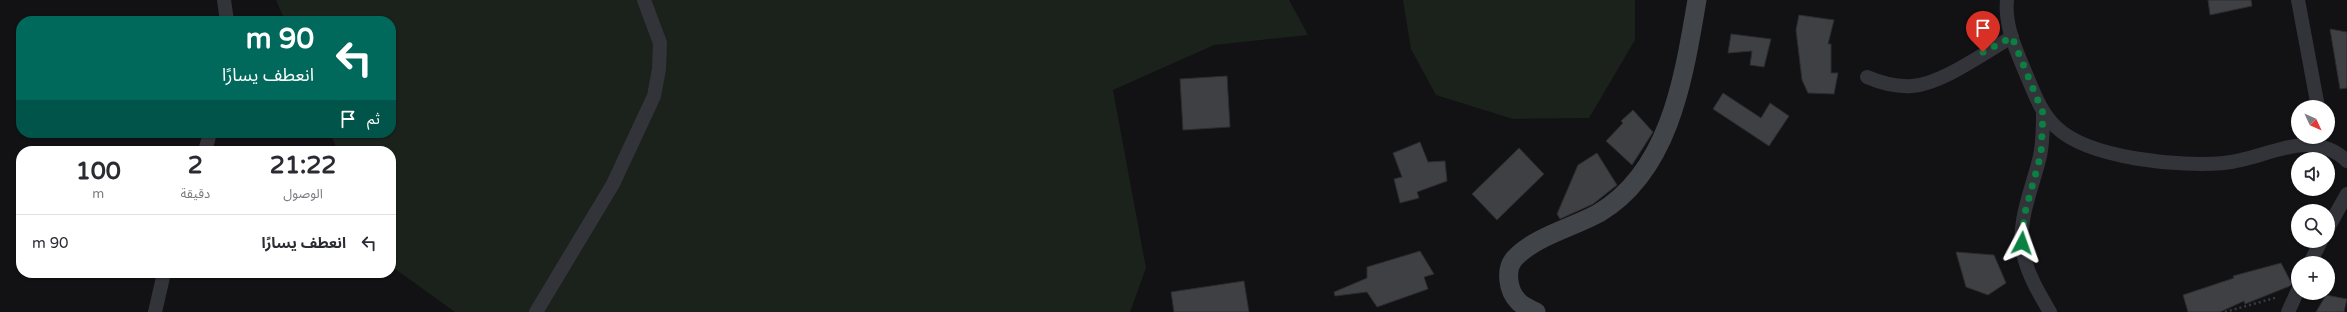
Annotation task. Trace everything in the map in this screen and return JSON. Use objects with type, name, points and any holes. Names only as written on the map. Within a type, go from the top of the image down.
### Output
[{"type":"main road","points":[[1536,312],[1518,301],[1513,294],[1508,272],[1513,260],[1541,240],[1599,213],[1620,198],[1638,179],[1652,158],[1668,121],[1681,84],[1697,0]]},
{"type":"street","points":[[224,0],[226,16]]},
{"type":"street","points":[[536,312],[613,184],[654,96],[659,69],[660,43],[644,0]]},
{"type":"street","points":[[2007,0],[2012,37],[2043,113],[2057,128],[2078,142],[2104,152],[2149,160],[2224,163],[2250,159],[2290,146],[2307,144]]},
{"type":"street","points":[[2298,0],[2317,100]]},
{"type":"street","points":[[1867,77],[1895,85],[1912,86],[1925,84],[1941,78],[2012,37]]},
{"type":"street","points":[[2043,113],[2041,154],[2024,216],[2022,243],[2024,257],[2029,270],[2050,312]]},
{"type":"street","points":[[2326,144],[2347,161]]},
{"type":"street","points":[[2335,215],[2347,194]]},
{"type":"street","points":[[155,312],[163,278]]},
{"type":"street","points":[[2288,312],[2294,300]]},
{"type":"path","points":[[2225,312],[2291,293]]},
{"type":"shaded area","points":[[276,0],[1289,0],[1308,35],[1214,45],[1113,90],[1146,268],[1130,312],[455,312],[396,270],[396,146],[336,146],[332,138],[396,138],[396,16],[283,16]]},
{"type":"shaded area","points":[[1403,0],[1635,0],[1635,40],[1589,118],[1513,119],[1436,95],[1411,49]]},
{"type":"building","points":[[2208,0],[2251,0],[2252,6],[2210,15]]},
{"type":"building","points":[[1799,15],[1834,20],[1828,44],[1831,44],[1831,73],[1838,73],[1834,94],[1808,93],[1802,80],[1796,30]]},
{"type":"building","points":[[2330,29],[2347,32],[2347,88],[2340,89]]},
{"type":"building","points":[[1731,34],[1771,39],[1764,67],[1750,65],[1752,51],[1728,53]]},
{"type":"building","points":[[1227,76],[1230,127],[1183,130],[1180,79]]},
{"type":"building","points":[[1723,93],[1761,118],[1770,103],[1789,116],[1769,146],[1713,109]]},
{"type":"building","points":[[1633,110],[1653,132],[1632,165],[1606,141],[1623,123],[1621,121]]},
{"type":"building","points":[[1420,142],[1428,162],[1445,161],[1447,181],[1417,192],[1419,198],[1400,203],[1394,179],[1402,177],[1393,153]]},
{"type":"building","points":[[1519,148],[1544,174],[1497,220],[1472,194]]},
{"type":"building","points":[[1597,153],[1617,185],[1593,204],[1560,219],[1557,214],[1578,165]]},
{"type":"building","points":[[1420,251],[1434,274],[1424,277],[1428,289],[1377,307],[1367,292],[1335,296],[1334,292],[1367,278],[1367,267]]},
{"type":"building","points":[[1956,252],[1994,255],[2006,283],[1988,295],[1966,287]]},
{"type":"building","points":[[2281,263],[2291,282],[2291,285],[2245,304],[2244,301],[2220,312],[2188,312],[2183,295],[2234,278],[2233,276]]},
{"type":"building","points":[[1244,281],[1249,312],[1174,312],[1171,292]]},
{"type":"building","points":[[2335,297],[2347,299],[2344,312],[2316,312],[2323,300],[2335,300]]},
{"type":"route","points":[[1983,52],[2012,37],[2043,113],[2041,154],[2024,216],[2022,243]]}]
